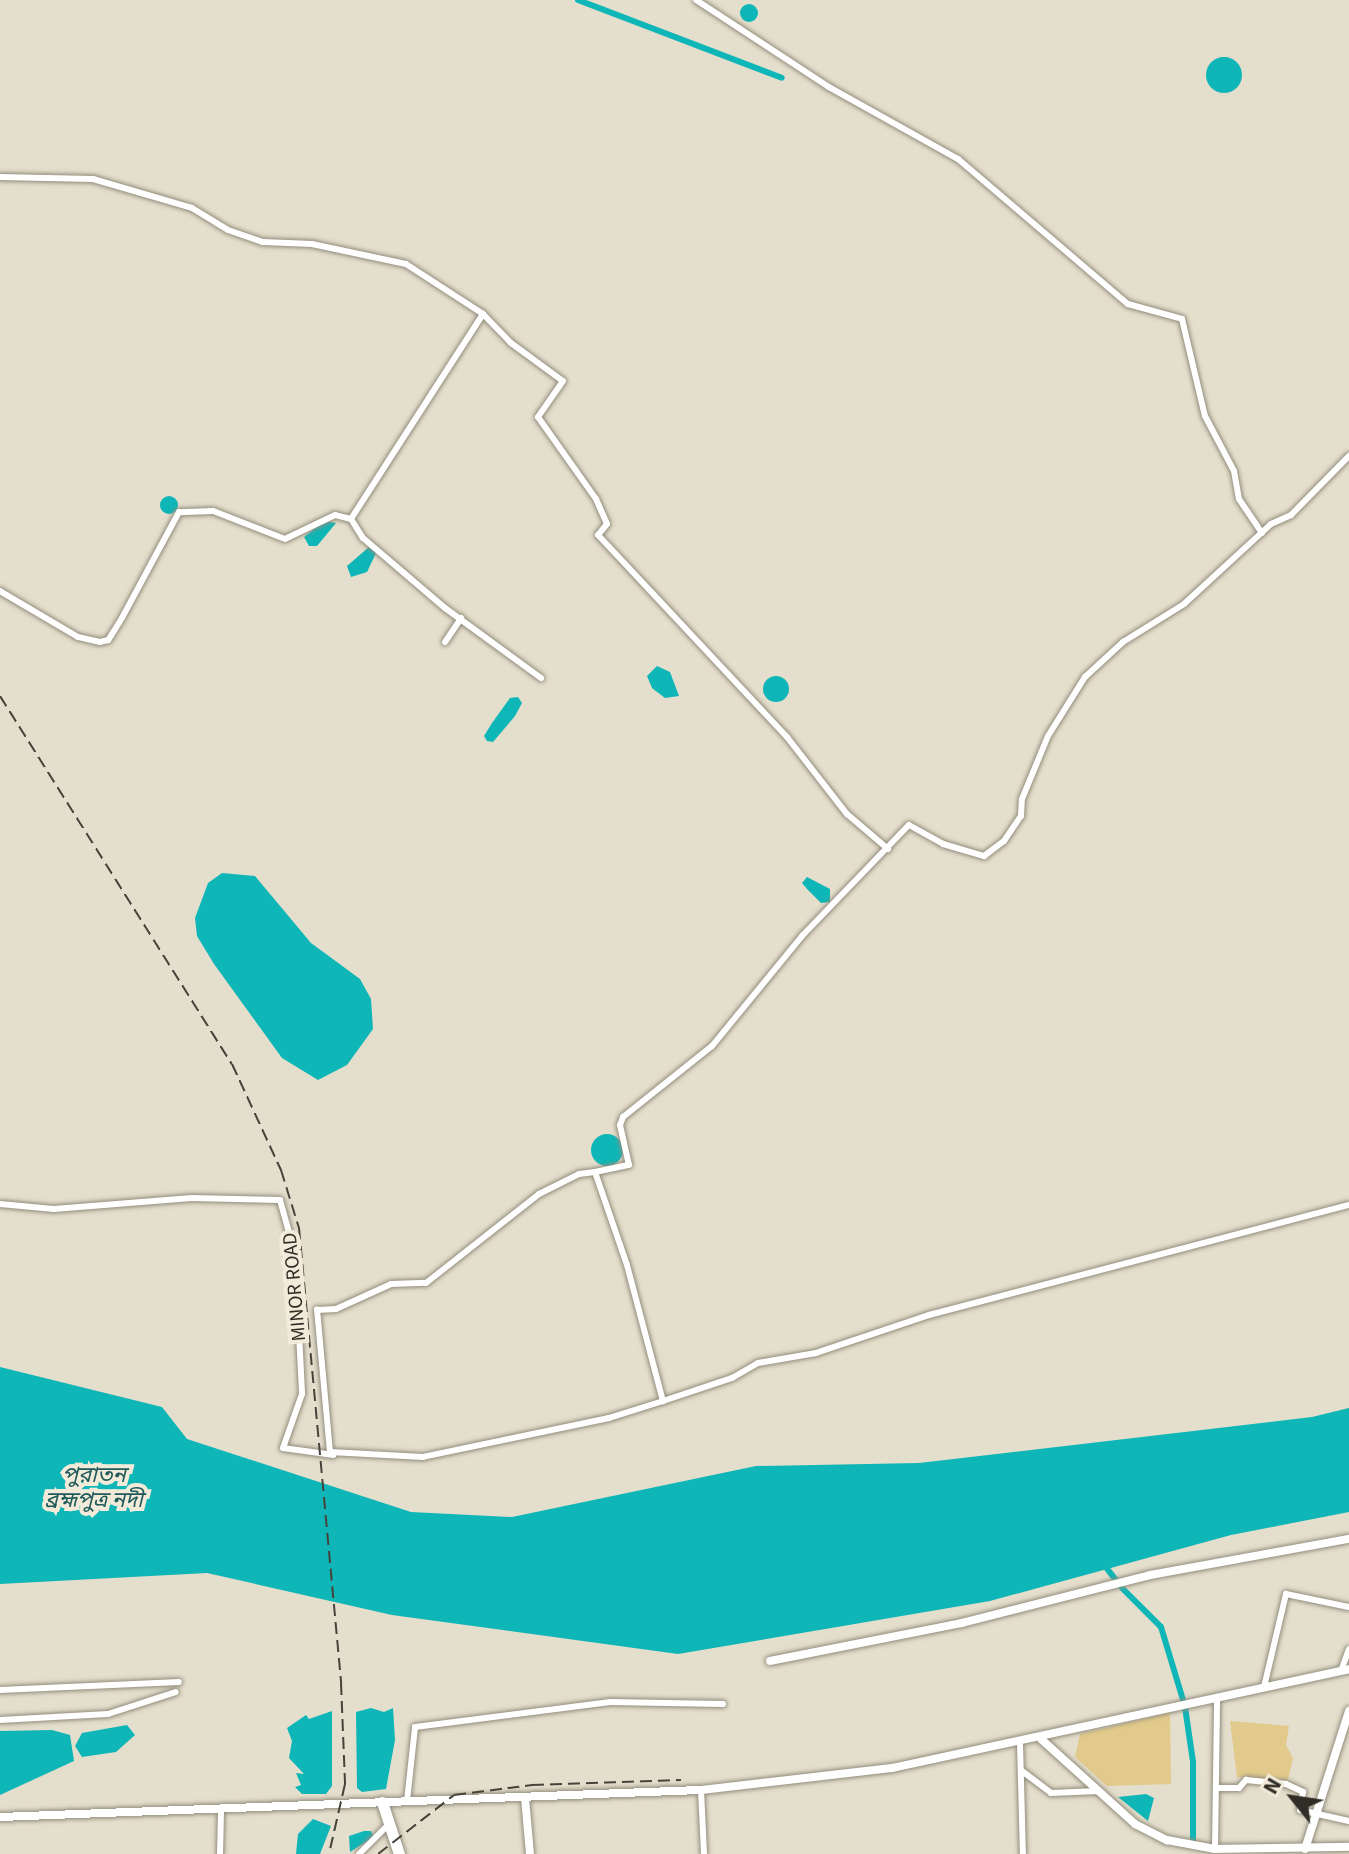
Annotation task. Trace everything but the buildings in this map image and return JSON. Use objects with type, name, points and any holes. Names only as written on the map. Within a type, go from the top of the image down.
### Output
[{"type":"highway","points":[[382,1802],[399,1854]]},
{"type":"main road","points":[[770,1661],[962,1623],[1150,1575],[1349,1539]]},
{"type":"main road","points":[[0,1817],[221,1812],[382,1802],[701,1790],[892,1768],[1041,1739],[1345,1670]]},
{"type":"main road","points":[[1305,1849],[1349,1711]]},
{"type":"main road","points":[[1041,1739],[1143,1829],[1179,1844],[1215,1849],[1324,1851],[1349,1847]]},
{"type":"main road","points":[[525,1798],[530,1854]]},
{"type":"street","points":[[696,0],[829,87],[958,159],[1128,304],[1182,319],[1205,416],[1234,471],[1239,499],[1262,533]]},
{"type":"street","points":[[0,177],[93,179],[192,208],[228,230],[263,242],[312,244],[406,264],[483,314],[511,343],[563,381],[538,417],[596,499],[607,524],[598,535],[787,737],[847,814],[888,849]]},
{"type":"street","points":[[351,519],[483,314]]},
{"type":"street","points":[[1349,456],[1291,515],[1262,533],[1184,604],[1123,642],[1085,677],[1048,736],[1022,799],[1021,816],[993,850],[984,856],[964,851],[909,825],[802,936],[712,1046],[620,1120],[629,1165],[579,1174],[539,1194],[426,1283],[391,1284],[336,1309],[317,1310],[330,1452],[423,1457],[609,1418],[732,1378],[758,1363],[816,1353],[929,1315],[1349,1205]]},
{"type":"street","points":[[0,591],[78,637],[100,642],[108,640],[122,618],[179,512],[213,511],[285,539],[335,515],[351,519],[363,538],[541,678]]},
{"type":"street","points":[[445,642],[461,618]]},
{"type":"street","points":[[595,1172],[627,1265],[663,1401]]},
{"type":"street","name":"MINOR ROAD","points":[[0,1204],[54,1209],[192,1198],[280,1200],[295,1254],[302,1394],[283,1448],[344,1455]]},
{"type":"street","points":[[1264,1689],[1286,1594],[1349,1607]]},
{"type":"street","points":[[1345,1670],[1349,1649]]},
{"type":"street","points":[[0,1690],[179,1682]]},
{"type":"street","points":[[0,1720],[108,1714],[176,1692]]},
{"type":"street","points":[[1215,1849],[1217,1698]]},
{"type":"street","points":[[407,1801],[415,1727],[610,1702],[723,1704]]},
{"type":"street","points":[[1020,1743],[1023,1854]]},
{"type":"street","points":[[1022,1771],[1051,1793],[1102,1790]]},
{"type":"street","points":[[1217,1788],[1239,1788],[1246,1780],[1286,1784],[1303,1792],[1300,1810],[1349,1821]]},
{"type":"street","points":[[701,1790],[704,1854]]},
{"type":"street","points":[[220,1854],[221,1812]]},
{"type":"street","points":[[359,1854],[390,1823]]},
{"type":"shaded area","points":[[1170,1713],[1171,1784],[1107,1786],[1075,1757],[1080,1734]]},
{"type":"shaded area","points":[[1230,1721],[1289,1726],[1286,1745],[1293,1758],[1288,1780],[1237,1777]]},
{"type":"water","points":[[745,4],[753,4],[758,13],[756,20],[745,22],[740,17],[740,9]]},
{"type":"water","points":[[1224,57],[1237,62],[1242,75],[1237,88],[1224,93],[1211,88],[1206,75],[1211,62]]},
{"type":"water","points":[[165,496],[173,496],[178,505],[176,512],[165,514],[160,509],[160,501]]},
{"type":"water","points":[[324,521],[336,523],[317,546],[309,546],[304,537]]},
{"type":"water","points":[[369,547],[377,551],[367,572],[351,577],[347,566]]},
{"type":"water","points":[[657,666],[670,672],[679,696],[665,698],[652,688],[647,676]]},
{"type":"water","points":[[776,676],[786,679],[789,689],[786,699],[776,702],[766,699],[763,689],[766,679]]},
{"type":"water","points":[[518,697],[522,703],[515,716],[493,742],[487,741],[484,736],[492,723],[510,698]]},
{"type":"water","points":[[222,873],[255,876],[311,943],[360,979],[371,999],[373,1029],[347,1065],[318,1080],[282,1058],[214,964],[197,936],[195,918],[208,883]]},
{"type":"water","points":[[807,877],[830,889],[830,902],[821,903],[807,889],[802,883]]},
{"type":"water","points":[[607,1134],[618,1139],[623,1150],[618,1161],[607,1166],[596,1161],[591,1150],[596,1139]]},
{"type":"water","name":"পুরাতন ব্রহ্মপুত্র নদী","points":[[0,1367],[162,1407],[187,1439],[411,1512],[512,1517],[756,1466],[919,1463],[1312,1417],[1349,1408],[1349,1512],[1231,1535],[990,1601],[678,1654],[392,1615],[207,1573],[0,1584]]},
{"type":"water","points":[[371,1708],[384,1712],[393,1708],[395,1740],[386,1789],[362,1792],[357,1788],[356,1712]]},
{"type":"water","points":[[332,1711],[332,1786],[326,1794],[302,1794],[295,1787],[301,1785],[296,1773],[304,1774],[289,1758],[292,1741],[287,1728],[306,1715],[309,1719]]},
{"type":"water","points":[[127,1725],[135,1735],[116,1752],[82,1757],[75,1746],[82,1733]]},
{"type":"water","points":[[52,1730],[70,1735],[74,1761],[0,1795],[0,1731]]},
{"type":"water","points":[[1146,1794],[1154,1798],[1148,1821],[1118,1797]]},
{"type":"water","points":[[313,1819],[331,1826],[320,1854],[296,1854],[298,1834]]},
{"type":"water","points":[[371,1831],[374,1837],[350,1852],[349,1836]]},
{"type":"waterway","points":[[578,0],[782,78]]},
{"type":"waterway","points":[[1101,1561],[1116,1580]]},
{"type":"waterway","points":[[1122,1588],[1161,1627],[1183,1700]]},
{"type":"waterway","points":[[1185,1707],[1193,1762],[1193,1841]]},
{"type":"railway","points":[[0,696],[232,1064],[281,1170],[299,1228],[341,1683],[345,1784],[329,1854]]},
{"type":"railway","points":[[378,1854],[454,1795],[532,1785],[681,1780]]}]
